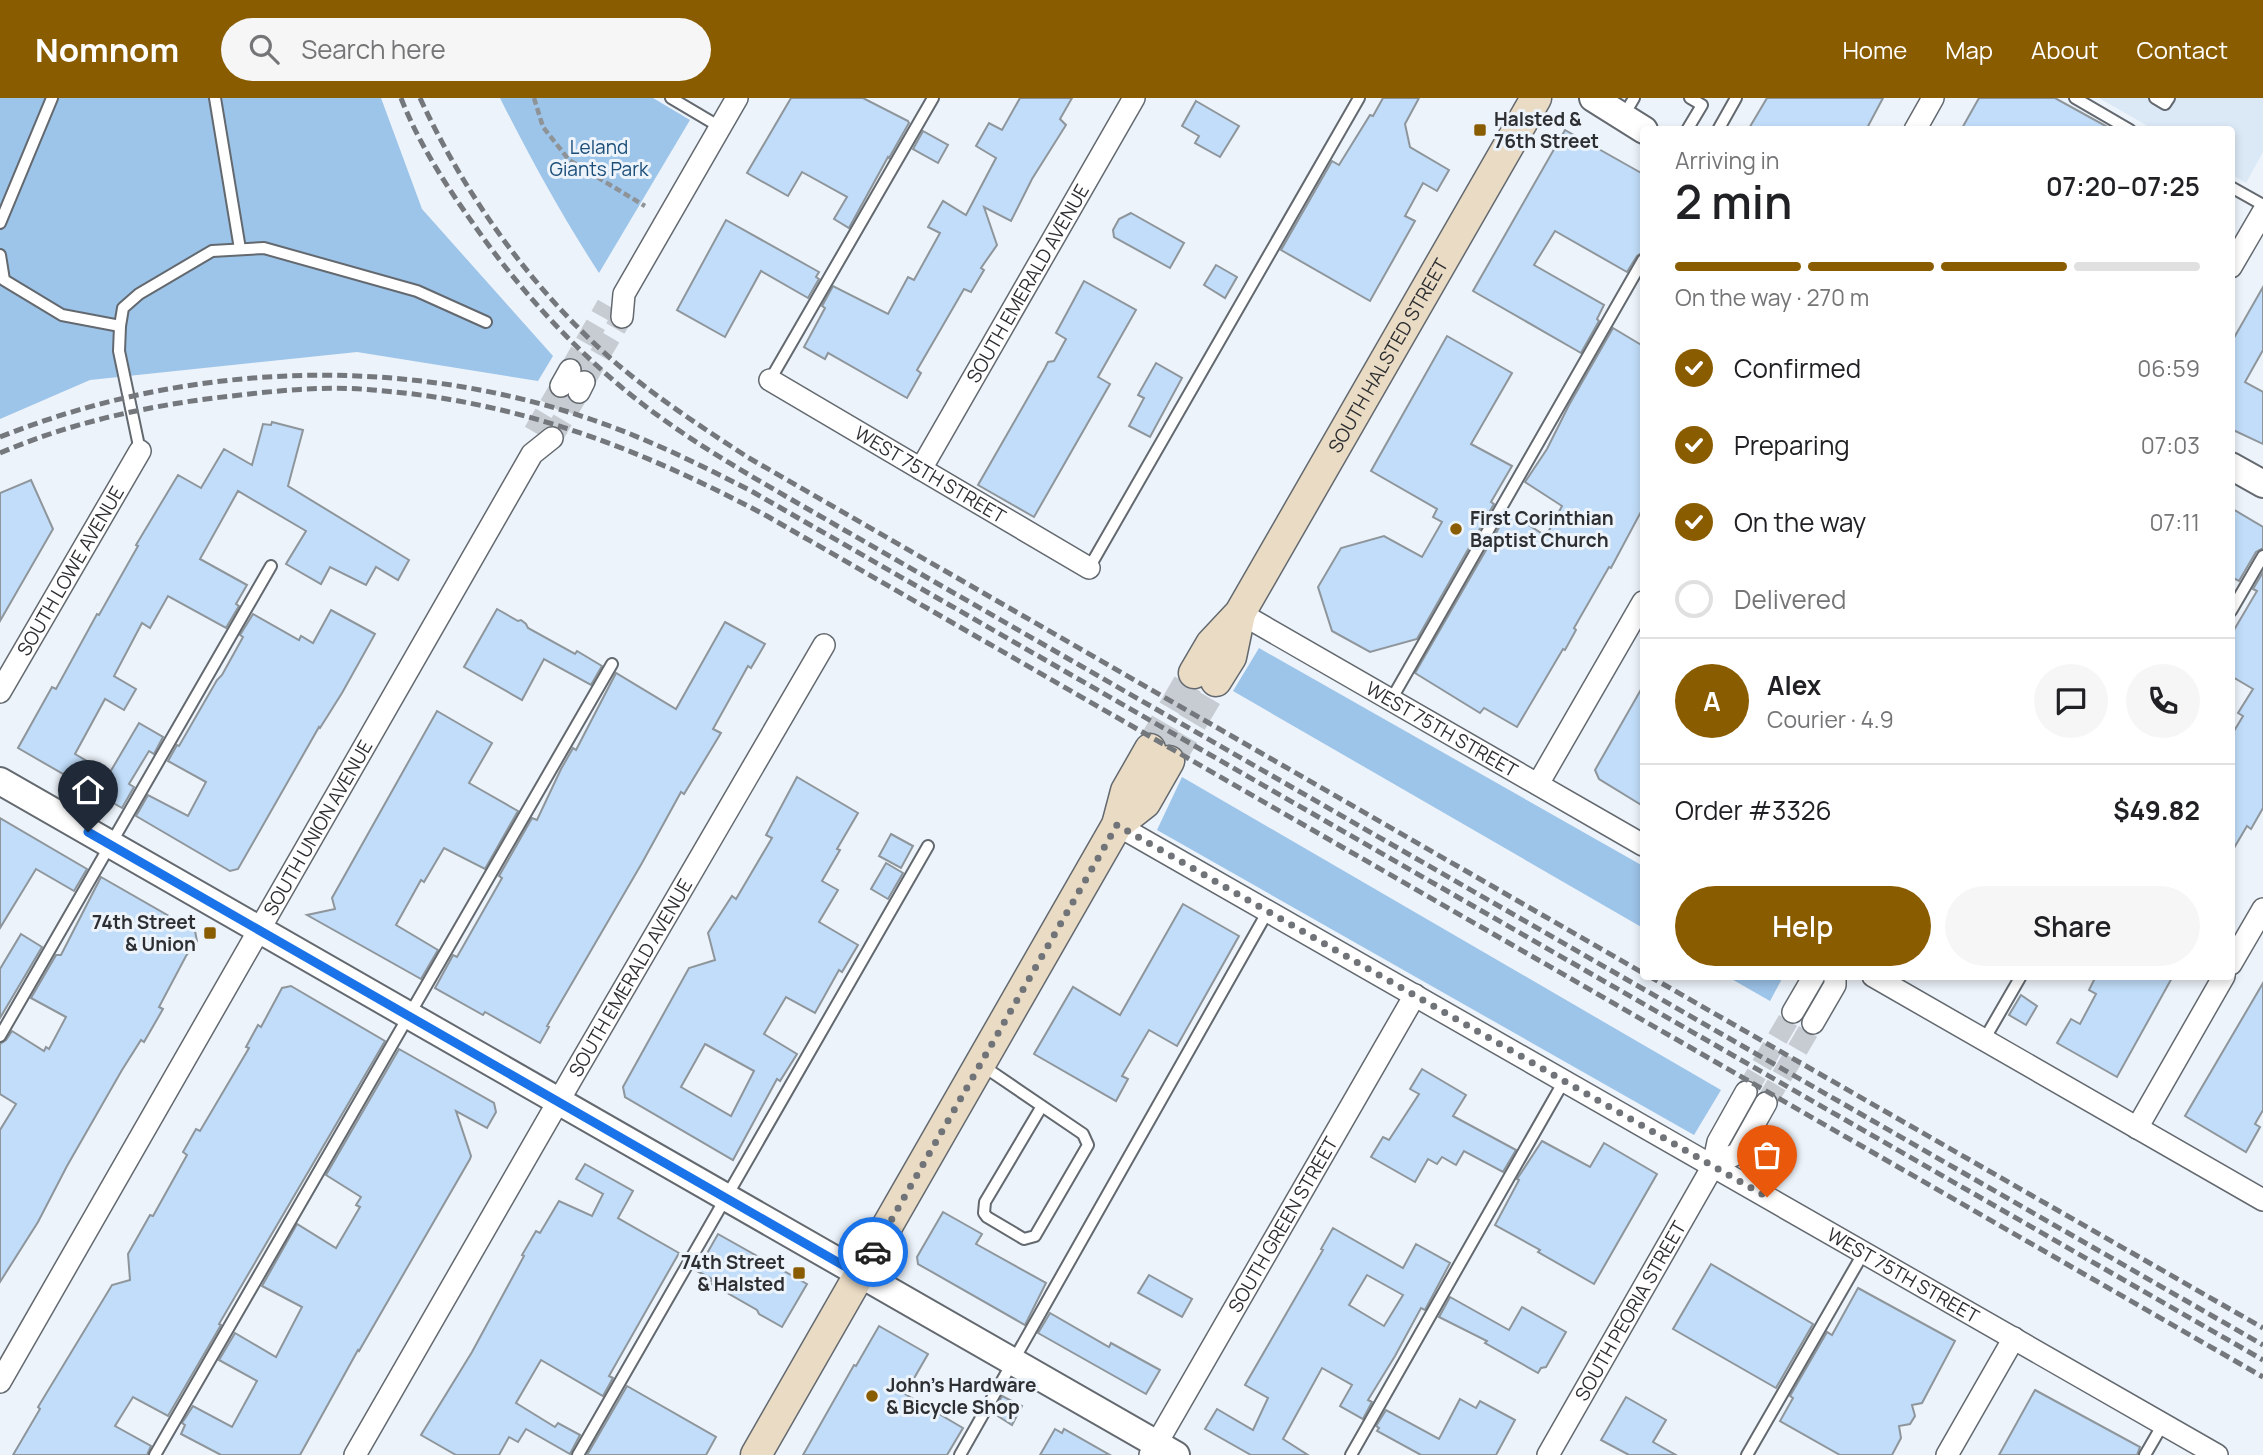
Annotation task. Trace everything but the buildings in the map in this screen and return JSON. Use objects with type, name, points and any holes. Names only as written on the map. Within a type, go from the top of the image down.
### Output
[{"type":"main road","name":"SOUTH HALSTED STREET","points":[[1205,677],[1231,657],[1240,613],[1536,98]]},
{"type":"main road","points":[[756,1455],[1117,825],[1145,803],[1159,755]]},
{"type":"street","points":[[617,305],[737,98]]},
{"type":"street","name":"SOUTH EMERALD AVENUE","points":[[921,469],[1133,98]]},
{"type":"street","points":[[1593,98],[1634,115]]},
{"type":"street","points":[[1917,126],[1933,98]]},
{"type":"street","points":[[2235,260],[2263,212]]},
{"type":"street","name":"WEST 75TH STREET","points":[[770,380],[1089,568]]},
{"type":"street","name":"SOUTH UNION AVENUE","points":[[0,1382],[543,435]]},
{"type":"street","name":"SOUTH LOWE AVENUE","points":[[0,692],[140,451]]},
{"type":"street","points":[[2235,468],[2263,484]]},
{"type":"street","points":[[1538,785],[1640,607]]},
{"type":"street","name":"WEST 75TH STREET","points":[[1240,613],[1640,843]]},
{"type":"street","name":"SOUTH EMERALD AVENUE","points":[[355,1455],[824,645]]},
{"type":"street","points":[[0,781],[1014,1362],[1161,1451]]},
{"type":"street","name":"WEST 75TH STREET","points":[[1117,825],[2217,1455]]},
{"type":"street","points":[[2235,957],[2263,909]]},
{"type":"street","points":[[1793,1012],[1812,980]]},
{"type":"street","points":[[1813,1023],[1835,985],[1835,980]]},
{"type":"street","points":[[1880,980],[2263,1200]]},
{"type":"street","points":[[2137,1128],[2222,980]]},
{"type":"street","name":"SOUTH GREEN STREET","points":[[1161,1451],[1416,995]]},
{"type":"street","name":"SOUTH PEORIA STREET","points":[[1548,1455],[1713,1166],[1718,1142],[1746,1092]]},
{"type":"street","name":"SOUTH PEORIA STREET","points":[[1713,1166],[1738,1153],[1766,1103]]},
{"type":"street","points":[[1947,1455],[2014,1338]]},
{"type":"lane","points":[[0,223],[51,98]]},
{"type":"lane","points":[[215,98],[240,249]]},
{"type":"lane","points":[[671,98],[720,127]]},
{"type":"lane","points":[[770,380],[933,98]]},
{"type":"lane","points":[[1089,568],[1359,98]]},
{"type":"lane","points":[[1689,126],[1702,105],[1690,98]]},
{"type":"lane","points":[[1720,126],[1736,98]]},
{"type":"lane","points":[[2075,98],[2115,126]]},
{"type":"lane","points":[[2155,98],[2165,104],[2169,98]]},
{"type":"lane","points":[[2235,189],[2263,205]]},
{"type":"lane","points":[[140,451],[119,351],[123,308],[139,294],[212,251],[264,248],[416,290],[486,322]]},
{"type":"lane","points":[[0,255],[4,280],[62,315],[120,326]]},
{"type":"lane","points":[[1391,700],[1640,265]]},
{"type":"lane","points":[[2235,604],[2263,556]]},
{"type":"lane","points":[[0,1036],[271,566]]},
{"type":"lane","points":[[155,1455],[612,664]]},
{"type":"lane","points":[[578,1455],[928,846]]},
{"type":"lane","points":[[960,1455],[1268,911]]},
{"type":"lane","points":[[1984,1040],[2019,980]]},
{"type":"lane","points":[[980,1064],[1042,1106],[1083,1134],[1088,1145],[1035,1236],[1024,1239],[987,1217],[984,1208],[1042,1106]]},
{"type":"lane","points":[[1350,1455],[1564,1081]]},
{"type":"lane","points":[[1747,1455],[1864,1252]]},
{"type":"lane","points":[[2145,1455],[2163,1424]]},
{"type":"path","points":[[534,98],[543,127],[569,160],[645,206]]},
{"type":"shaded area","points":[[2099,98],[2263,98],[2263,152],[2246,183],[2235,176],[2235,126],[2148,126]]},
{"type":"green space","points":[[0,98],[381,98],[422,209],[553,356],[538,381],[357,352],[90,380],[0,419]]},
{"type":"green space","name":"Leland Giants Park","points":[[500,98],[653,98],[690,120],[599,273],[547,187]]},
{"type":"green space","points":[[1259,648],[1640,864],[1640,926],[1233,691]]},
{"type":"green space","points":[[1182,777],[1721,1090],[1694,1135],[1157,830]]},
{"type":"green space","points":[[1733,980],[1781,980],[1770,1001]]},
{"type":"tunnel","points":[[570,370],[607,305]]},
{"type":"tunnel","points":[[584,382],[622,317]]},
{"type":"tunnel","points":[[534,432],[561,386]]},
{"type":"tunnel","points":[[552,438],[579,392]]},
{"type":"tunnel","points":[[1150,749],[1194,673]]},
{"type":"tunnel","points":[[1169,761],[1216,681]]},
{"type":"tunnel","points":[[1746,1092],[1793,1012]]},
{"type":"tunnel","points":[[1766,1103],[1813,1023]]},
{"type":"railway","points":[[401,98],[415,131],[442,178],[487,244],[520,285],[574,344],[613,380],[694,441],[839,527],[2263,1345]]},
{"type":"railway","points":[[420,98],[459,173],[482,209],[534,278],[592,341],[669,404],[749,458],[1640,971]]},
{"type":"railway","points":[[0,437],[72,412],[145,393],[220,381],[295,376],[371,377],[446,384],[520,399],[634,435],[753,492],[2263,1360]]},
{"type":"railway","points":[[0,453],[78,425],[160,406],[214,398],[333,388],[426,396],[478,405],[528,417],[624,449],[672,469],[767,516],[2263,1377]]},
{"type":"railway","points":[[1656,980],[2263,1328]]},
{"type":"way so far","points":[[873,1252],[1117,825],[1767,1197]]},
{"type":"place","name":"Halsted & 76th Street","points":[[1480,130]]},
{"type":"place","name":"First Corinthian Baptist Church","points":[[1456,529]]},
{"type":"place","name":"74th Street & Union","points":[[210,933]]},
{"type":"place","name":"74th Street & Halsted","points":[[799,1273]]},
{"type":"place","name":"John's Hardware & Bicycle Shop","points":[[872,1396]]},
{"type":"route","points":[[88,832],[860,1275],[873,1252]]}]
